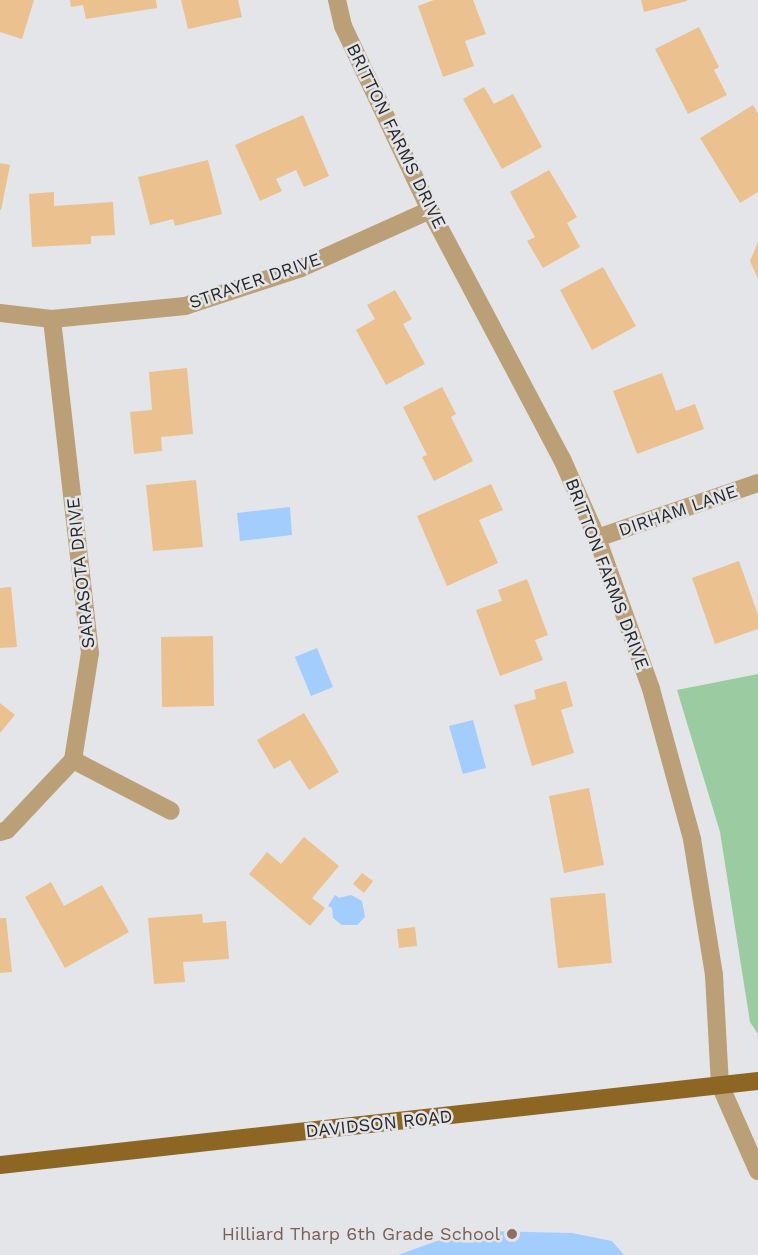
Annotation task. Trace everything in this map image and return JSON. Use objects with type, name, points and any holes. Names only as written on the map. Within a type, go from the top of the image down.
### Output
[{"type":"main road","name":"DAVIDSON ROAD","points":[[0,1165],[758,1081]]},
{"type":"street","name":"BRITTON FARMS DRIVE","points":[[337,0],[343,26],[430,210],[562,459],[597,538],[651,689],[692,839],[714,975],[720,1085]]},
{"type":"street","name":"STRAYER DRIVE","points":[[0,313],[52,319],[185,306],[301,268],[430,210]]},
{"type":"street","name":"SARASOTA DRIVE","points":[[52,319],[90,653],[73,760]]},
{"type":"street","name":"DIRHAM LANE","points":[[597,538],[758,483]]},
{"type":"street","points":[[0,832],[7,830],[73,760],[171,811]]},
{"type":"street","points":[[720,1085],[758,1171]]},
{"type":"green space","points":[[758,674],[758,1034],[750,1022],[720,832],[677,690]]},
{"type":"water","points":[[290,507],[292,535],[240,541],[237,513]]},
{"type":"water","points":[[317,648],[333,687],[311,696],[295,657]]},
{"type":"water","points":[[473,720],[486,768],[463,774],[449,726]]},
{"type":"water","points":[[335,895],[339,898],[351,895],[362,901],[365,917],[357,925],[342,925],[333,918],[332,908],[328,906]]},
{"type":"water","points":[[486,1231],[572,1233],[612,1241],[624,1255],[398,1255],[437,1241]]},
{"type":"building","points":[[0,0],[34,0],[22,39],[0,32]]},
{"type":"building","points":[[70,0],[156,0],[157,8],[86,19],[83,5],[71,7]]},
{"type":"building","points":[[181,0],[238,0],[242,17],[188,29]]},
{"type":"building","points":[[434,0],[473,0],[486,34],[465,41],[474,66],[443,77],[418,6]]},
{"type":"building","points":[[641,0],[687,0],[687,1],[644,12]]},
{"type":"building","points":[[699,27],[719,67],[714,70],[727,95],[688,114],[655,49]]},
{"type":"building","points":[[484,87],[494,104],[513,94],[542,147],[502,169],[463,99]]},
{"type":"building","points":[[753,105],[758,114],[758,192],[740,203],[700,138]]},
{"type":"building","points":[[303,115],[329,176],[304,187],[296,170],[276,179],[282,191],[260,201],[235,145]]},
{"type":"building","points":[[208,160],[222,214],[175,226],[173,219],[150,225],[138,177]]},
{"type":"building","points":[[0,163],[10,165],[1,210],[0,210]]},
{"type":"building","points":[[549,170],[577,217],[567,223],[580,247],[543,268],[527,241],[535,237],[510,192]]},
{"type":"building","points":[[54,192],[54,206],[113,202],[115,235],[91,236],[91,244],[32,247],[29,194]]},
{"type":"building","points":[[758,242],[758,279],[750,261]]},
{"type":"building","points":[[603,267],[636,326],[592,350],[560,290]]},
{"type":"building","points":[[395,290],[412,319],[403,324],[425,364],[386,385],[356,330],[375,319],[367,305]]},
{"type":"building","points":[[187,368],[193,434],[161,437],[162,451],[134,454],[130,412],[152,410],[149,372]]},
{"type":"building","points":[[662,373],[676,411],[695,404],[704,429],[637,454],[613,391]]},
{"type":"building","points":[[442,387],[456,414],[451,417],[473,461],[434,481],[422,457],[427,455],[403,407]]},
{"type":"building","points":[[196,480],[203,547],[153,551],[146,485]]},
{"type":"building","points":[[491,484],[503,510],[479,520],[498,563],[447,586],[417,516]]},
{"type":"building","points":[[739,561],[758,615],[758,629],[715,644],[692,578]]},
{"type":"building","points":[[527,579],[548,635],[535,640],[543,660],[500,676],[476,610],[502,601],[498,590]]},
{"type":"building","points":[[11,587],[17,647],[0,648],[0,588]]},
{"type":"building","points":[[213,636],[214,706],[162,707],[161,637]]},
{"type":"building","points":[[566,681],[573,706],[561,710],[574,753],[532,766],[514,705],[536,699],[534,690]]},
{"type":"building","points":[[0,703],[15,715],[0,733]]},
{"type":"building","points":[[304,713],[339,772],[309,790],[290,760],[274,769],[257,740]]},
{"type":"building","points":[[589,788],[604,865],[564,873],[549,796]]},
{"type":"building","points":[[304,837],[339,866],[312,898],[325,908],[310,926],[249,874],[267,852],[281,864]]},
{"type":"building","points":[[362,873],[373,881],[364,893],[353,884]]},
{"type":"building","points":[[51,882],[64,906],[102,885],[129,932],[65,968],[25,897]]},
{"type":"building","points":[[605,893],[612,963],[558,968],[550,898]]},
{"type":"building","points":[[202,914],[203,923],[226,921],[229,959],[183,962],[185,982],[154,984],[148,918]]},
{"type":"building","points":[[0,918],[6,918],[12,972],[0,973]]},
{"type":"building","points":[[415,927],[417,946],[399,948],[397,929]]},
{"type":"place","name":"Hilliard Tharp 6th Grade School","points":[[512,1234]]}]
